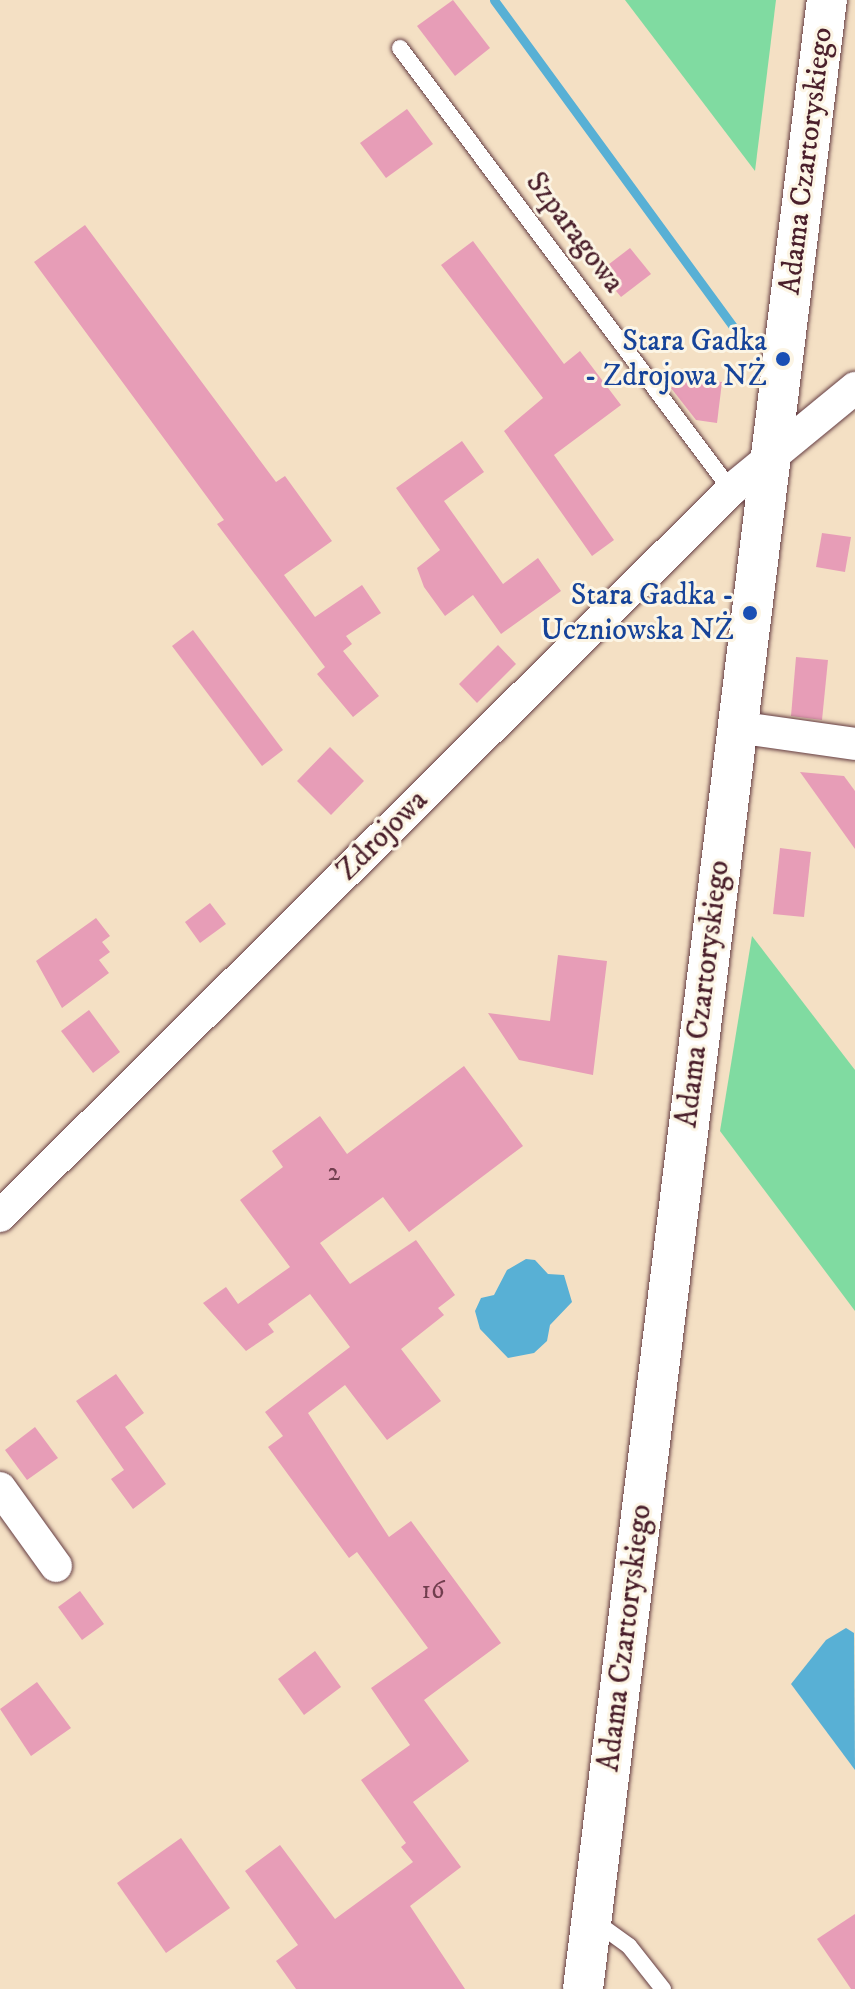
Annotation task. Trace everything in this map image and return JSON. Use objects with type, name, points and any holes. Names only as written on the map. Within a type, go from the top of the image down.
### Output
[{"type":"street","name":"Adama Czartoryskiego","points":[[583,1989],[827,0]]},
{"type":"street","name":"Zdrojowa","points":[[0,1216],[731,490],[770,463],[855,388]]},
{"type":"street","points":[[736,727],[855,744]]},
{"type":"street","points":[[0,1488],[56,1566]]},
{"type":"lane","name":"Szparagowa","points":[[400,48],[731,490]]},
{"type":"lane","points":[[591,1919],[629,1946],[663,1989]]},
{"type":"green space","points":[[625,0],[776,0],[755,171]]},
{"type":"green space","points":[[752,936],[855,1070],[855,1311],[720,1131]]},
{"type":"water","points":[[526,1259],[535,1260],[548,1274],[564,1275],[572,1302],[550,1325],[547,1341],[534,1353],[508,1358],[480,1329],[475,1311],[481,1298],[494,1295],[507,1270]]},
{"type":"water","points":[[846,1628],[854,1633],[855,1770],[791,1684],[826,1640]]},
{"type":"building","points":[[453,0],[490,48],[455,76],[417,26]]},
{"type":"building","points":[[407,109],[433,144],[386,178],[360,143]]},
{"type":"building","points":[[85,225],[276,482],[285,476],[332,541],[284,575],[315,617],[362,585],[381,613],[346,636],[352,644],[343,651],[379,696],[353,717],[317,674],[325,667],[217,524],[224,520],[34,262]]},
{"type":"building","points":[[473,241],[564,364],[580,351],[621,405],[554,455],[614,540],[592,556],[504,431],[543,398],[441,265]]},
{"type":"building","points":[[630,248],[651,274],[621,297],[600,271]]},
{"type":"building","points":[[684,378],[722,382],[717,423],[696,420],[671,388]]},
{"type":"building","points":[[462,441],[484,472],[444,501],[503,584],[538,558],[561,591],[501,634],[473,595],[445,616],[424,587],[417,568],[440,550],[396,488]]},
{"type":"building","points":[[822,533],[851,537],[845,572],[816,567]]},
{"type":"building","points":[[193,630],[283,750],[262,766],[172,646]]},
{"type":"building","points":[[498,645],[516,664],[477,703],[459,684]]},
{"type":"building","points":[[796,657],[828,660],[822,720],[791,716]]},
{"type":"building","points":[[330,747],[364,781],[331,815],[297,781]]},
{"type":"building","points":[[800,772],[844,776],[855,791],[855,849]]},
{"type":"building","points":[[780,848],[811,852],[804,917],[773,914]]},
{"type":"building","points":[[210,903],[226,924],[200,943],[185,922]]},
{"type":"building","points":[[96,918],[110,936],[102,942],[110,952],[99,960],[109,973],[62,1008],[36,961]]},
{"type":"building","points":[[558,955],[607,961],[593,1075],[519,1060],[488,1013],[550,1021]]},
{"type":"building","points":[[89,1010],[120,1052],[93,1073],[61,1031]]},
{"type":"building","points":[[464,1066],[523,1146],[409,1232],[383,1197],[320,1243],[350,1284],[416,1240],[455,1295],[438,1308],[444,1315],[401,1349],[441,1401],[387,1440],[345,1385],[308,1413],[389,1537],[411,1521],[501,1643],[424,1700],[469,1761],[413,1802],[461,1867],[410,1906],[465,1989],[296,1989],[276,1961],[298,1945],[245,1871],[280,1845],[335,1919],[413,1862],[401,1847],[406,1843],[361,1780],[410,1745],[371,1688],[428,1648],[357,1552],[349,1558],[268,1447],[283,1436],[265,1412],[350,1347],[310,1294],[268,1324],[274,1332],[246,1351],[203,1303],[226,1287],[238,1304],[290,1267],[240,1200],[283,1167],[272,1151],[320,1116],[347,1154]]},
{"type":"building","points":[[116,1374],[144,1413],[125,1427],[166,1484],[133,1509],[111,1479],[124,1470],[76,1401]]},
{"type":"building","points":[[35,1427],[58,1458],[27,1480],[5,1450]]},
{"type":"building","points":[[80,1591],[104,1624],[82,1640],[58,1607]]},
{"type":"building","points":[[315,1651],[341,1687],[304,1715],[278,1679]]},
{"type":"building","points":[[37,1682],[71,1728],[31,1756],[0,1709]]},
{"type":"building","points":[[181,1838],[230,1908],[166,1953],[117,1883]]},
{"type":"building","points":[[855,1914],[855,1989],[851,1989],[817,1939]]},
{"type":"waterway","points":[[494,0],[740,336]]},
{"type":"place","name":"Stara Gadka - Zdrojowa NŻ","points":[[783,359]]},
{"type":"place","name":"Stara Gadka - Uczniowska NŻ","points":[[750,613]]}]
